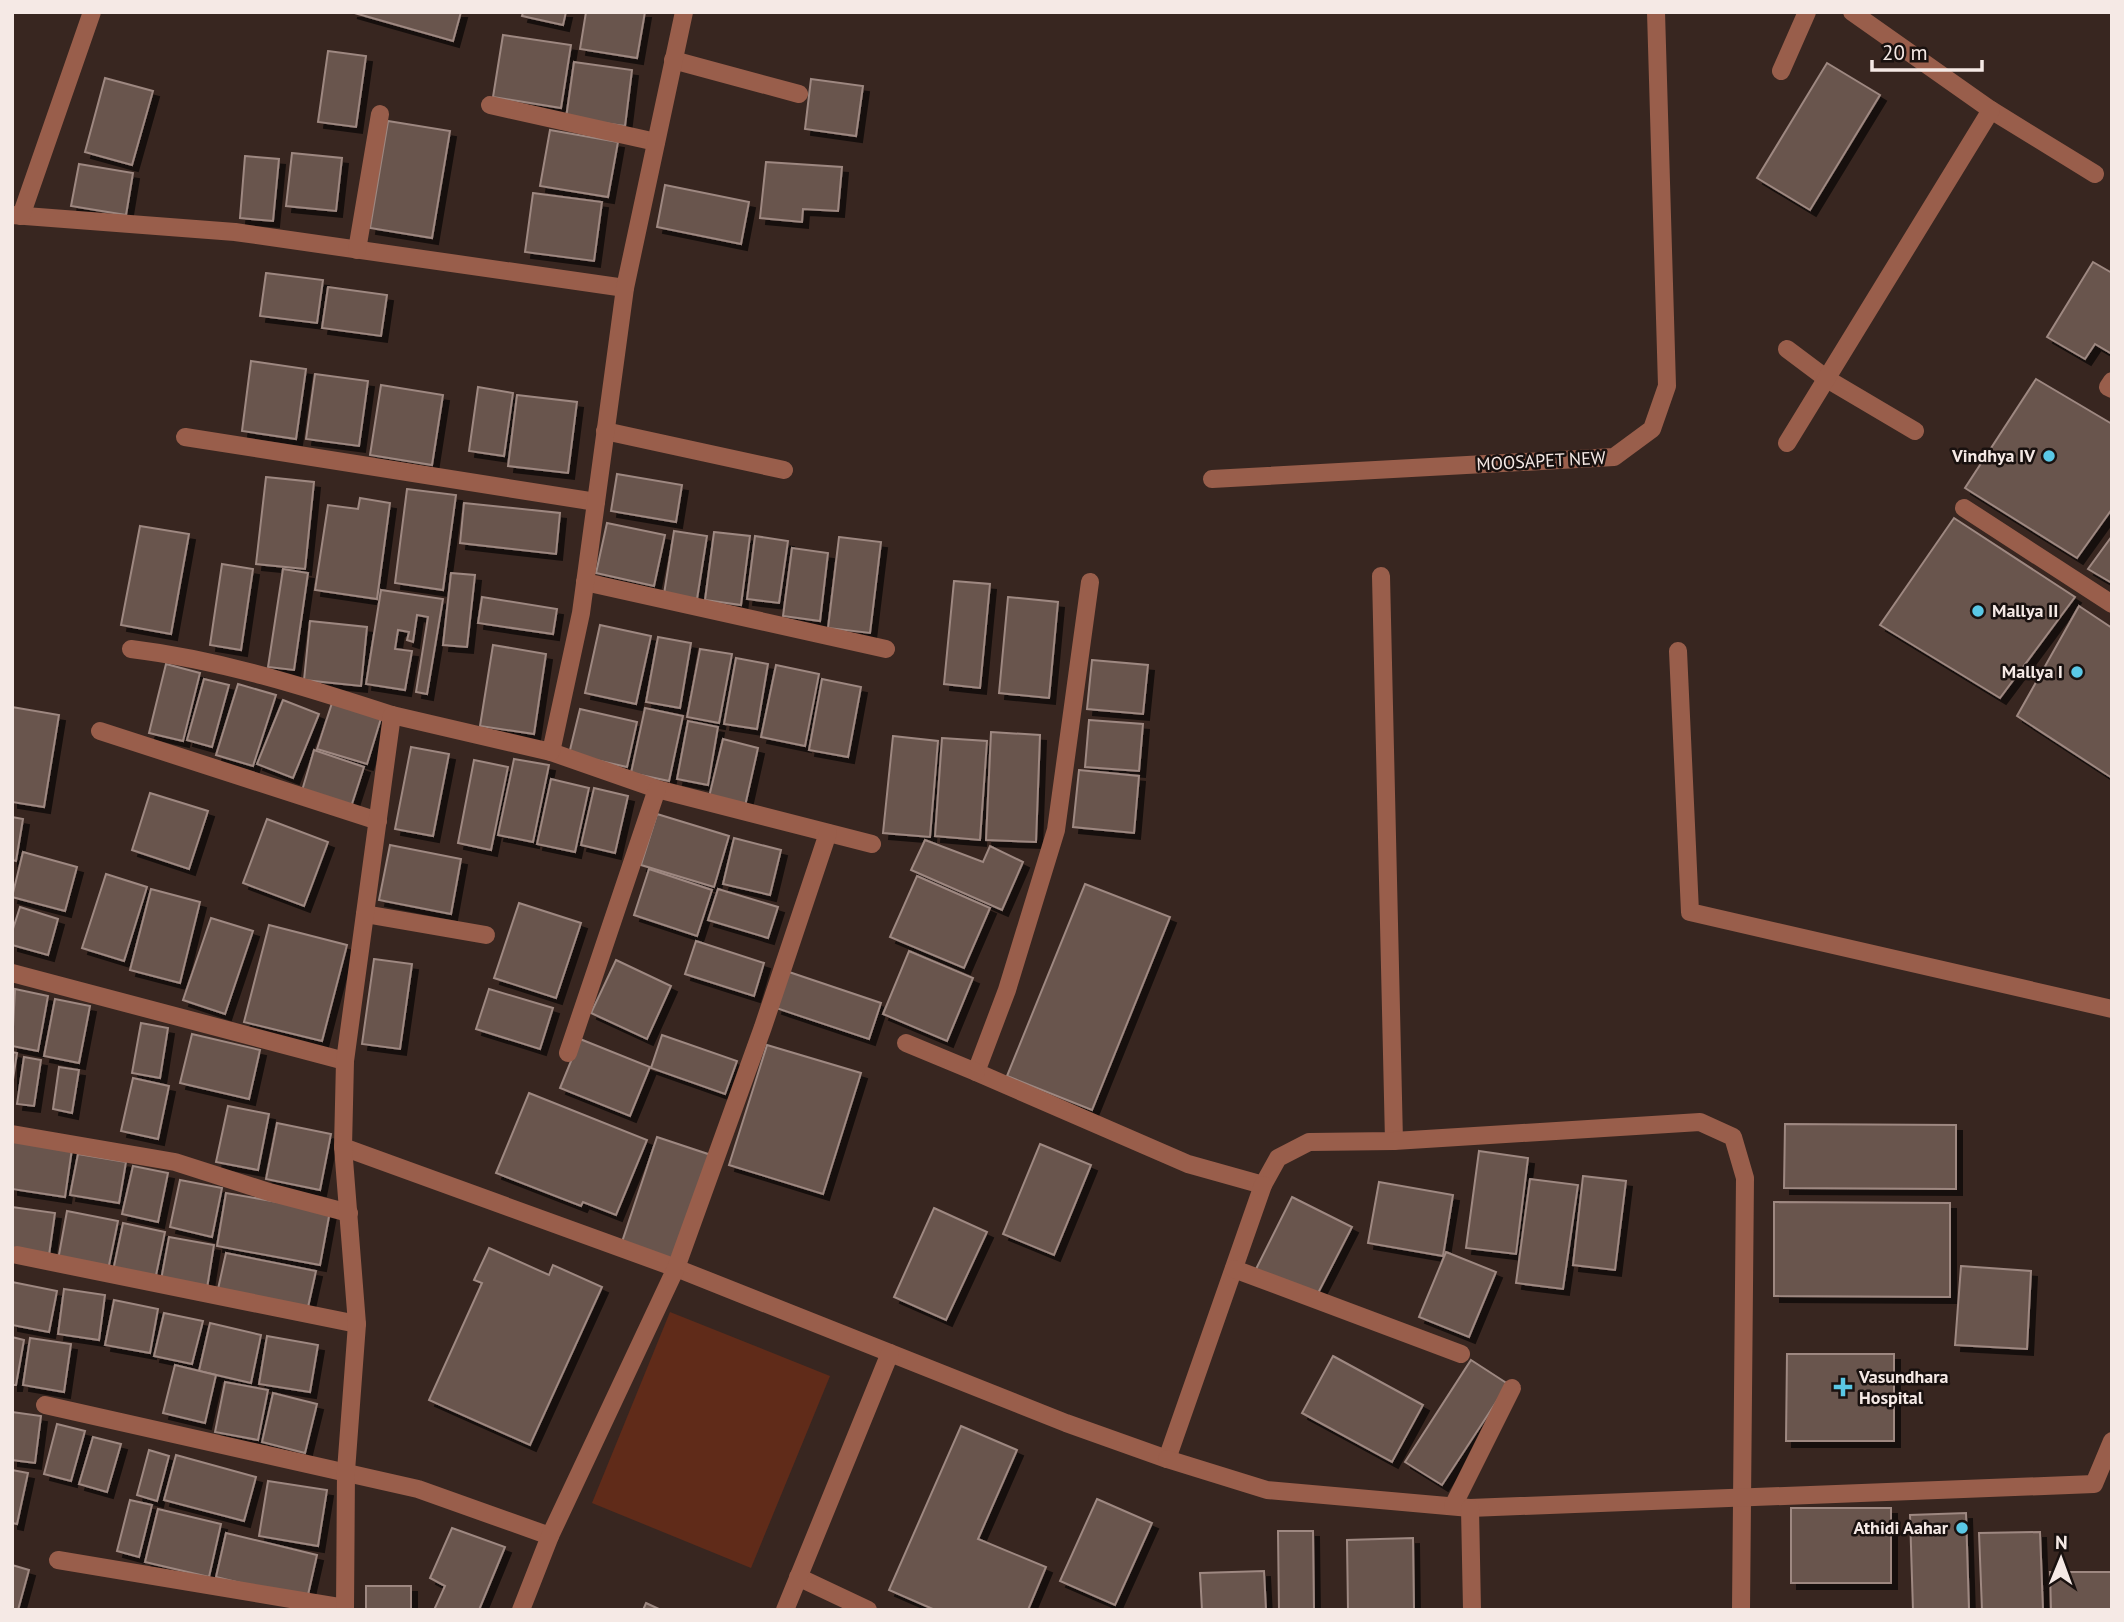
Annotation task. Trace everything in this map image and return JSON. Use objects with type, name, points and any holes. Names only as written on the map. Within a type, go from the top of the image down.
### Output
[{"type":"street","points":[[92,12],[17,216],[235,232],[625,288]]},
{"type":"street","points":[[551,752],[585,582],[625,288],[684,12]]},
{"type":"street","name":"MOOSAPET NEW","points":[[1212,479],[1614,457],[1652,429],[1667,386],[1656,12]]},
{"type":"street","points":[[1781,71],[1807,12]]},
{"type":"street","points":[[1852,12],[1991,110],[2095,174]]},
{"type":"street","points":[[673,60],[800,94]]},
{"type":"street","points":[[490,105],[656,142]]},
{"type":"street","points":[[1787,443],[1991,110]]},
{"type":"street","points":[[357,250],[380,114]]},
{"type":"street","points":[[1787,349],[1827,379],[1915,431]]},
{"type":"street","points":[[2112,381],[2108,387],[2112,389]]},
{"type":"street","points":[[605,430],[784,470]]},
{"type":"street","points":[[185,437],[596,502]]},
{"type":"street","points":[[1965,508],[2112,604]]},
{"type":"street","points":[[1381,576],[1394,1140]]},
{"type":"street","points":[[585,582],[886,649]]},
{"type":"street","points":[[976,1072],[1007,990],[1056,830],[1090,582]]},
{"type":"street","points":[[131,649],[222,664],[296,684],[392,715],[551,752],[657,789],[872,844]]},
{"type":"street","points":[[1678,651],[1690,912],[2112,1009]]},
{"type":"street","points":[[58,1560],[345,1609],[346,1471],[357,1324],[343,1147],[345,1061],[392,715]]},
{"type":"street","points":[[100,731],[378,821]]},
{"type":"street","points":[[568,1054],[657,789]]},
{"type":"street","points":[[521,1610],[550,1536],[676,1268],[763,1027],[828,833]]},
{"type":"street","points":[[365,914],[486,935]]},
{"type":"street","points":[[12,973],[345,1061]]},
{"type":"street","points":[[906,1044],[1188,1164],[1263,1185]]},
{"type":"street","points":[[1167,1459],[1263,1185],[1278,1158],[1309,1142],[1394,1140],[1700,1122],[1733,1137],[1745,1178],[1741,1610]]},
{"type":"street","points":[[12,1134],[175,1162],[269,1192],[349,1213]]},
{"type":"street","points":[[343,1147],[676,1268],[1167,1459],[1268,1489],[1462,1507],[1742,1499],[2094,1484],[2112,1441]]},
{"type":"street","points":[[17,1255],[357,1324]]},
{"type":"street","points":[[1234,1269],[1461,1354]]},
{"type":"street","points":[[785,1610],[890,1353]]},
{"type":"street","points":[[1472,1610],[1462,1507],[1513,1388]]},
{"type":"street","points":[[45,1405],[418,1489],[550,1536]]},
{"type":"street","points":[[798,1577],[868,1610]]},
{"type":"shaded area","points":[[670,1312],[830,1376],[751,1568],[592,1503]]},
{"type":"building","points":[[351,12],[461,12],[453,41]]},
{"type":"building","points":[[523,12],[566,12],[563,25],[522,16]]},
{"type":"building","points":[[586,12],[645,12],[637,58],[580,49]]},
{"type":"building","points":[[503,35],[571,45],[561,108],[493,97]]},
{"type":"building","points":[[328,51],[366,56],[356,127],[318,122]]},
{"type":"building","points":[[574,62],[632,70],[625,126],[566,118]]},
{"type":"building","points":[[1827,63],[1880,95],[1810,210],[1757,178]]},
{"type":"building","points":[[105,78],[153,91],[132,165],[85,152]]},
{"type":"building","points":[[811,79],[863,86],[856,136],[805,129]]},
{"type":"building","points":[[388,121],[450,131],[432,238],[370,228]]},
{"type":"building","points":[[550,130],[618,142],[608,197],[540,186]]},
{"type":"building","points":[[292,153],[342,158],[336,211],[286,206]]},
{"type":"building","points":[[245,156],[279,159],[273,221],[240,218]]},
{"type":"building","points":[[766,162],[842,167],[838,211],[803,209],[802,222],[760,218]]},
{"type":"building","points":[[79,164],[133,173],[126,215],[71,206]]},
{"type":"building","points":[[665,185],[749,202],[741,244],[657,227]]},
{"type":"building","points":[[533,193],[602,202],[594,261],[525,252]]},
{"type":"building","points":[[2093,262],[2112,273],[2112,354],[2095,344],[2085,359],[2047,337]]},
{"type":"building","points":[[266,273],[323,280],[317,323],[260,316]]},
{"type":"building","points":[[328,287],[387,295],[381,336],[322,328]]},
{"type":"building","points":[[251,361],[306,369],[296,439],[242,431]]},
{"type":"building","points":[[315,374],[368,381],[359,446],[306,439]]},
{"type":"building","name":"Vindhya IV","points":[[2036,379],[2112,424],[2112,509],[2077,558],[1965,488]]},
{"type":"building","points":[[381,385],[443,395],[432,465],[370,455]]},
{"type":"building","points":[[478,387],[513,393],[504,456],[469,451]]},
{"type":"building","points":[[517,395],[577,402],[568,473],[508,466]]},
{"type":"building","points":[[617,474],[682,485],[676,522],[611,511]]},
{"type":"building","points":[[266,477],[314,482],[305,569],[256,564]]},
{"type":"building","points":[[407,489],[456,495],[443,590],[395,583]]},
{"type":"building","points":[[360,498],[390,503],[377,599],[315,590],[328,505],[358,509]]},
{"type":"building","points":[[464,503],[560,513],[556,554],[460,543]]},
{"type":"building","name":"Mallya II","points":[[1954,518],[2075,597],[2000,698],[1880,625]]},
{"type":"building","points":[[607,523],[665,535],[654,586],[596,573]]},
{"type":"building","points":[[140,526],[189,534],[171,634],[121,625]]},
{"type":"building","points":[[674,531],[707,536],[697,599],[664,594]]},
{"type":"building","points":[[714,532],[750,536],[741,605],[705,600]]},
{"type":"building","points":[[755,536],[788,541],[779,603],[747,599]]},
{"type":"building","points":[[2112,536],[2112,583],[2088,569]]},
{"type":"building","points":[[839,537],[881,542],[870,633],[828,628]]},
{"type":"building","points":[[792,548],[828,553],[820,621],[783,616]]},
{"type":"building","points":[[222,564],[253,569],[241,650],[210,645]]},
{"type":"building","points":[[283,569],[308,573],[294,670],[268,667]]},
{"type":"building","points":[[451,573],[475,575],[467,647],[443,645]]},
{"type":"building","points":[[954,581],[990,584],[980,688],[944,684]]},
{"type":"building","points":[[381,590],[443,599],[427,694],[416,692],[428,617],[417,615],[413,642],[407,640],[409,632],[398,630],[395,649],[412,651],[405,690],[366,684]]},
{"type":"building","points":[[482,597],[557,609],[553,634],[478,623]]},
{"type":"building","points":[[1008,597],[1058,602],[1049,698],[999,693]]},
{"type":"building","name":"Mallya I","points":[[2079,606],[2112,628],[2112,778],[2017,716]]},
{"type":"building","points":[[310,621],[367,627],[361,686],[304,680]]},
{"type":"building","points":[[600,625],[651,636],[636,704],[585,693]]},
{"type":"building","points":[[658,637],[691,643],[680,708],[646,702]]},
{"type":"building","points":[[493,645],[546,654],[534,734],[480,726]]},
{"type":"building","points":[[700,649],[732,654],[719,723],[687,717]]},
{"type":"building","points":[[736,658],[768,664],[757,729],[724,724]]},
{"type":"building","points":[[1092,660],[1148,665],[1143,714],[1087,709]]},
{"type":"building","points":[[166,664],[200,673],[183,741],[149,733]]},
{"type":"building","points":[[776,665],[819,674],[805,746],[761,737]]},
{"type":"building","points":[[204,679],[229,685],[212,747],[187,740]]},
{"type":"building","points":[[822,679],[861,687],[848,757],[809,750]]},
{"type":"building","points":[[238,684],[276,695],[253,766],[216,755]]},
{"type":"building","points":[[283,700],[319,714],[293,778],[257,764]]},
{"type":"building","points":[[333,700],[382,715],[367,764],[317,749]]},
{"type":"building","points":[[12,707],[59,715],[44,807],[12,802]]},
{"type":"building","points":[[645,708],[683,716],[669,781],[631,773]]},
{"type":"building","points":[[580,709],[637,722],[627,767],[569,754]]},
{"type":"building","points":[[1089,720],[1143,724],[1139,771],[1085,767]]},
{"type":"building","points":[[688,721],[718,727],[708,785],[677,779]]},
{"type":"building","points":[[991,732],[1040,735],[1036,842],[986,840]]},
{"type":"building","points":[[893,736],[938,741],[930,837],[883,833]]},
{"type":"building","points":[[942,738],[987,741],[980,840],[935,836]]},
{"type":"building","points":[[723,739],[758,748],[745,806],[709,797]]},
{"type":"building","points":[[411,747],[449,754],[433,836],[395,829]]},
{"type":"building","points":[[314,750],[364,767],[350,810],[301,794]]},
{"type":"building","points":[[514,759],[549,765],[533,842],[498,835]]},
{"type":"building","points":[[474,760],[508,767],[491,850],[458,843]]},
{"type":"building","points":[[1079,770],[1139,776],[1134,833],[1073,827]]},
{"type":"building","points":[[551,779],[589,788],[575,852],[537,844]]},
{"type":"building","points":[[594,788],[628,796],[615,853],[581,845]]},
{"type":"building","points":[[150,793],[208,811],[189,869],[132,850]]},
{"type":"building","points":[[657,814],[729,836],[714,887],[641,865]]},
{"type":"building","points":[[12,817],[23,819],[16,861],[12,860]]},
{"type":"building","points":[[267,819],[328,842],[304,906],[243,883]]},
{"type":"building","points":[[734,838],[781,850],[770,895],[723,884]]},
{"type":"building","points":[[925,840],[983,862],[990,846],[1023,862],[1002,910],[911,870]]},
{"type":"building","points":[[390,845],[461,859],[451,914],[379,900]]},
{"type":"building","points":[[23,852],[77,867],[65,911],[12,897]]},
{"type":"building","points":[[649,869],[712,890],[697,936],[634,915]]},
{"type":"building","points":[[106,874],[147,887],[124,961],[82,948]]},
{"type":"building","points":[[917,876],[990,908],[964,968],[890,937]]},
{"type":"building","points":[[1085,884],[1170,917],[1092,1110],[1007,1076]]},
{"type":"building","points":[[151,889],[200,902],[180,983],[130,970]]},
{"type":"building","points":[[718,889],[778,907],[768,938],[708,920]]},
{"type":"building","points":[[519,903],[581,923],[556,998],[494,978]]},
{"type":"building","points":[[20,907],[58,919],[48,955],[12,945],[12,932]]},
{"type":"building","points":[[211,918],[253,931],[225,1014],[183,1000]]},
{"type":"building","points":[[269,925],[347,945],[322,1041],[244,1022]]},
{"type":"building","points":[[696,941],[764,963],[754,996],[685,974]]},
{"type":"building","points":[[909,951],[973,978],[947,1041],[883,1014]]},
{"type":"building","points":[[374,959],[412,964],[400,1049],[362,1044]]},
{"type":"building","points":[[616,960],[671,986],[647,1039],[591,1013]]},
{"type":"building","points":[[789,972],[881,1003],[869,1039],[776,1008]]},
{"type":"building","points":[[15,989],[48,996],[38,1051],[12,1046]]},
{"type":"building","points":[[489,989],[553,1008],[540,1049],[476,1029]]},
{"type":"building","points":[[55,999],[90,1006],[79,1063],[44,1056]]},
{"type":"building","points":[[141,1023],[168,1028],[160,1078],[132,1073]]},
{"type":"building","points":[[192,1034],[260,1050],[249,1099],[180,1083]]},
{"type":"building","points":[[662,1035],[737,1061],[725,1094],[651,1068]]},
{"type":"building","points":[[580,1039],[650,1067],[630,1116],[560,1088]]},
{"type":"building","points":[[767,1045],[861,1073],[823,1194],[729,1165]]},
{"type":"building","points":[[12,1052],[17,1053],[12,1086]]},
{"type":"building","points":[[24,1057],[41,1060],[34,1106],[17,1104]]},
{"type":"building","points":[[59,1067],[79,1070],[72,1113],[53,1109]]},
{"type":"building","points":[[133,1078],[169,1086],[158,1139],[121,1131]]},
{"type":"building","points":[[529,1093],[647,1140],[616,1215],[583,1202],[581,1206],[496,1173]]},
{"type":"building","points":[[228,1106],[269,1114],[258,1170],[216,1162]]},
{"type":"building","points":[[277,1123],[331,1134],[320,1190],[266,1179]]},
{"type":"building","points":[[1785,1124],[1956,1125],[1956,1189],[1784,1188]]},
{"type":"building","points":[[657,1137],[711,1155],[676,1261],[622,1242]]},
{"type":"building","points":[[12,1140],[72,1149],[65,1197],[12,1189]]},
{"type":"building","points":[[1040,1144],[1091,1165],[1054,1255],[1003,1234]]},
{"type":"building","points":[[1479,1151],[1528,1158],[1516,1254],[1466,1248]]},
{"type":"building","points":[[78,1154],[126,1162],[119,1203],[70,1195]]},
{"type":"building","points":[[133,1166],[168,1173],[158,1222],[122,1214]]},
{"type":"building","points":[[1583,1176],[1626,1181],[1615,1270],[1573,1265]]},
{"type":"building","points":[[1530,1179],[1578,1185],[1563,1289],[1516,1283]]},
{"type":"building","points":[[180,1180],[222,1188],[212,1237],[170,1227]]},
{"type":"building","points":[[1379,1182],[1453,1195],[1443,1256],[1368,1243]]},
{"type":"building","points":[[226,1193],[330,1211],[320,1265],[217,1246]]},
{"type":"building","points":[[1292,1197],[1352,1227],[1315,1299],[1256,1269]]},
{"type":"building","points":[[1774,1202],[1950,1203],[1950,1297],[1774,1296]]},
{"type":"building","points":[[12,1207],[55,1213],[49,1255],[12,1250]]},
{"type":"building","points":[[934,1208],[987,1232],[946,1320],[894,1297]]},
{"type":"building","points":[[67,1211],[118,1221],[108,1270],[58,1260]]},
{"type":"building","points":[[123,1223],[165,1232],[155,1280],[113,1271]]},
{"type":"building","points":[[169,1237],[214,1245],[207,1288],[161,1280]]},
{"type":"building","points":[[489,1248],[549,1275],[553,1265],[602,1287],[530,1445],[429,1400],[482,1283],[474,1280]]},
{"type":"building","points":[[1446,1252],[1496,1272],[1469,1337],[1419,1317]]},
{"type":"building","points":[[226,1253],[316,1271],[308,1307],[218,1289]]},
{"type":"building","points":[[1961,1266],[2031,1271],[2027,1349],[1955,1345]]},
{"type":"building","points":[[12,1282],[57,1291],[49,1332],[12,1325]]},
{"type":"building","points":[[64,1289],[105,1295],[99,1340],[58,1334]]},
{"type":"building","points":[[114,1300],[158,1309],[150,1353],[105,1345]]},
{"type":"building","points":[[164,1313],[203,1321],[192,1364],[154,1356]]},
{"type":"building","points":[[210,1323],[261,1335],[251,1383],[199,1371]]},
{"type":"building","points":[[267,1336],[318,1345],[310,1392],[259,1384]]},
{"type":"building","points":[[12,1337],[24,1340],[16,1385],[12,1385]]},
{"type":"building","points":[[30,1338],[71,1344],[64,1392],[23,1385]]},
{"type":"building","points":[[1787,1354],[1894,1354],[1894,1441],[1786,1441]]},
{"type":"building","points":[[1333,1356],[1423,1405],[1392,1462],[1302,1413]]},
{"type":"building","points":[[1471,1360],[1508,1384],[1442,1485],[1405,1462]]},
{"type":"building","points":[[175,1365],[216,1375],[205,1423],[163,1413]]},
{"type":"building","points":[[225,1382],[268,1390],[258,1440],[215,1432]]},
{"type":"building","points":[[273,1393],[317,1404],[305,1453],[262,1442]]},
{"type":"building","points":[[12,1412],[41,1416],[35,1463],[12,1460]]},
{"type":"building","points":[[57,1424],[85,1431],[71,1481],[44,1474]]},
{"type":"building","points":[[961,1426],[1017,1450],[978,1539],[1046,1567],[1028,1610],[935,1610],[889,1590]]},
{"type":"building","points":[[93,1437],[121,1444],[107,1492],[79,1484]]},
{"type":"building","points":[[149,1450],[169,1456],[157,1501],[137,1495]]},
{"type":"building","points":[[176,1455],[256,1477],[244,1521],[164,1500]]},
{"type":"building","points":[[12,1470],[28,1473],[17,1524],[12,1523]]},
{"type":"building","points":[[268,1481],[327,1490],[318,1546],[259,1536]]},
{"type":"building","points":[[1097,1499],[1152,1523],[1115,1605],[1060,1581]]},
{"type":"building","points":[[130,1500],[152,1505],[139,1557],[117,1551]]},
{"type":"building","points":[[1791,1508],[1891,1508],[1891,1583],[1791,1583]]},
{"type":"building","points":[[158,1509],[221,1524],[209,1577],[145,1562]]},
{"type":"building","points":[[1966,1513],[1969,1610],[1913,1610],[1910,1515]]},
{"type":"building","points":[[452,1528],[505,1547],[479,1610],[434,1610],[445,1586],[430,1578]]},
{"type":"building","points":[[1278,1531],[1313,1531],[1314,1610],[1279,1610]]},
{"type":"building","points":[[2040,1532],[2043,1610],[1982,1610],[1979,1533]]},
{"type":"building","points":[[226,1533],[317,1555],[307,1599],[216,1577]]},
{"type":"building","points":[[1413,1538],[1414,1610],[1348,1610],[1347,1540]]},
{"type":"building","points":[[12,1565],[29,1570],[18,1610],[12,1610]]},
{"type":"building","points":[[1264,1571],[1266,1610],[1202,1610],[1200,1573]]},
{"type":"building","points":[[2050,1572],[2112,1572],[2112,1610],[2051,1610]]},
{"type":"building","points":[[366,1586],[411,1586],[411,1610],[366,1610]]},
{"type":"building","points":[[646,1603],[661,1610],[643,1610]]},
{"type":"place","name":"Vindhya IV","points":[[2049,456]]},
{"type":"place","name":"Mallya II","points":[[1978,611]]},
{"type":"place","name":"Mallya I","points":[[2077,672]]},
{"type":"place","name":"Vasundhara Hospital","points":[[1843,1387]]},
{"type":"place","name":"Athidi Aahar","points":[[1962,1528]]}]
